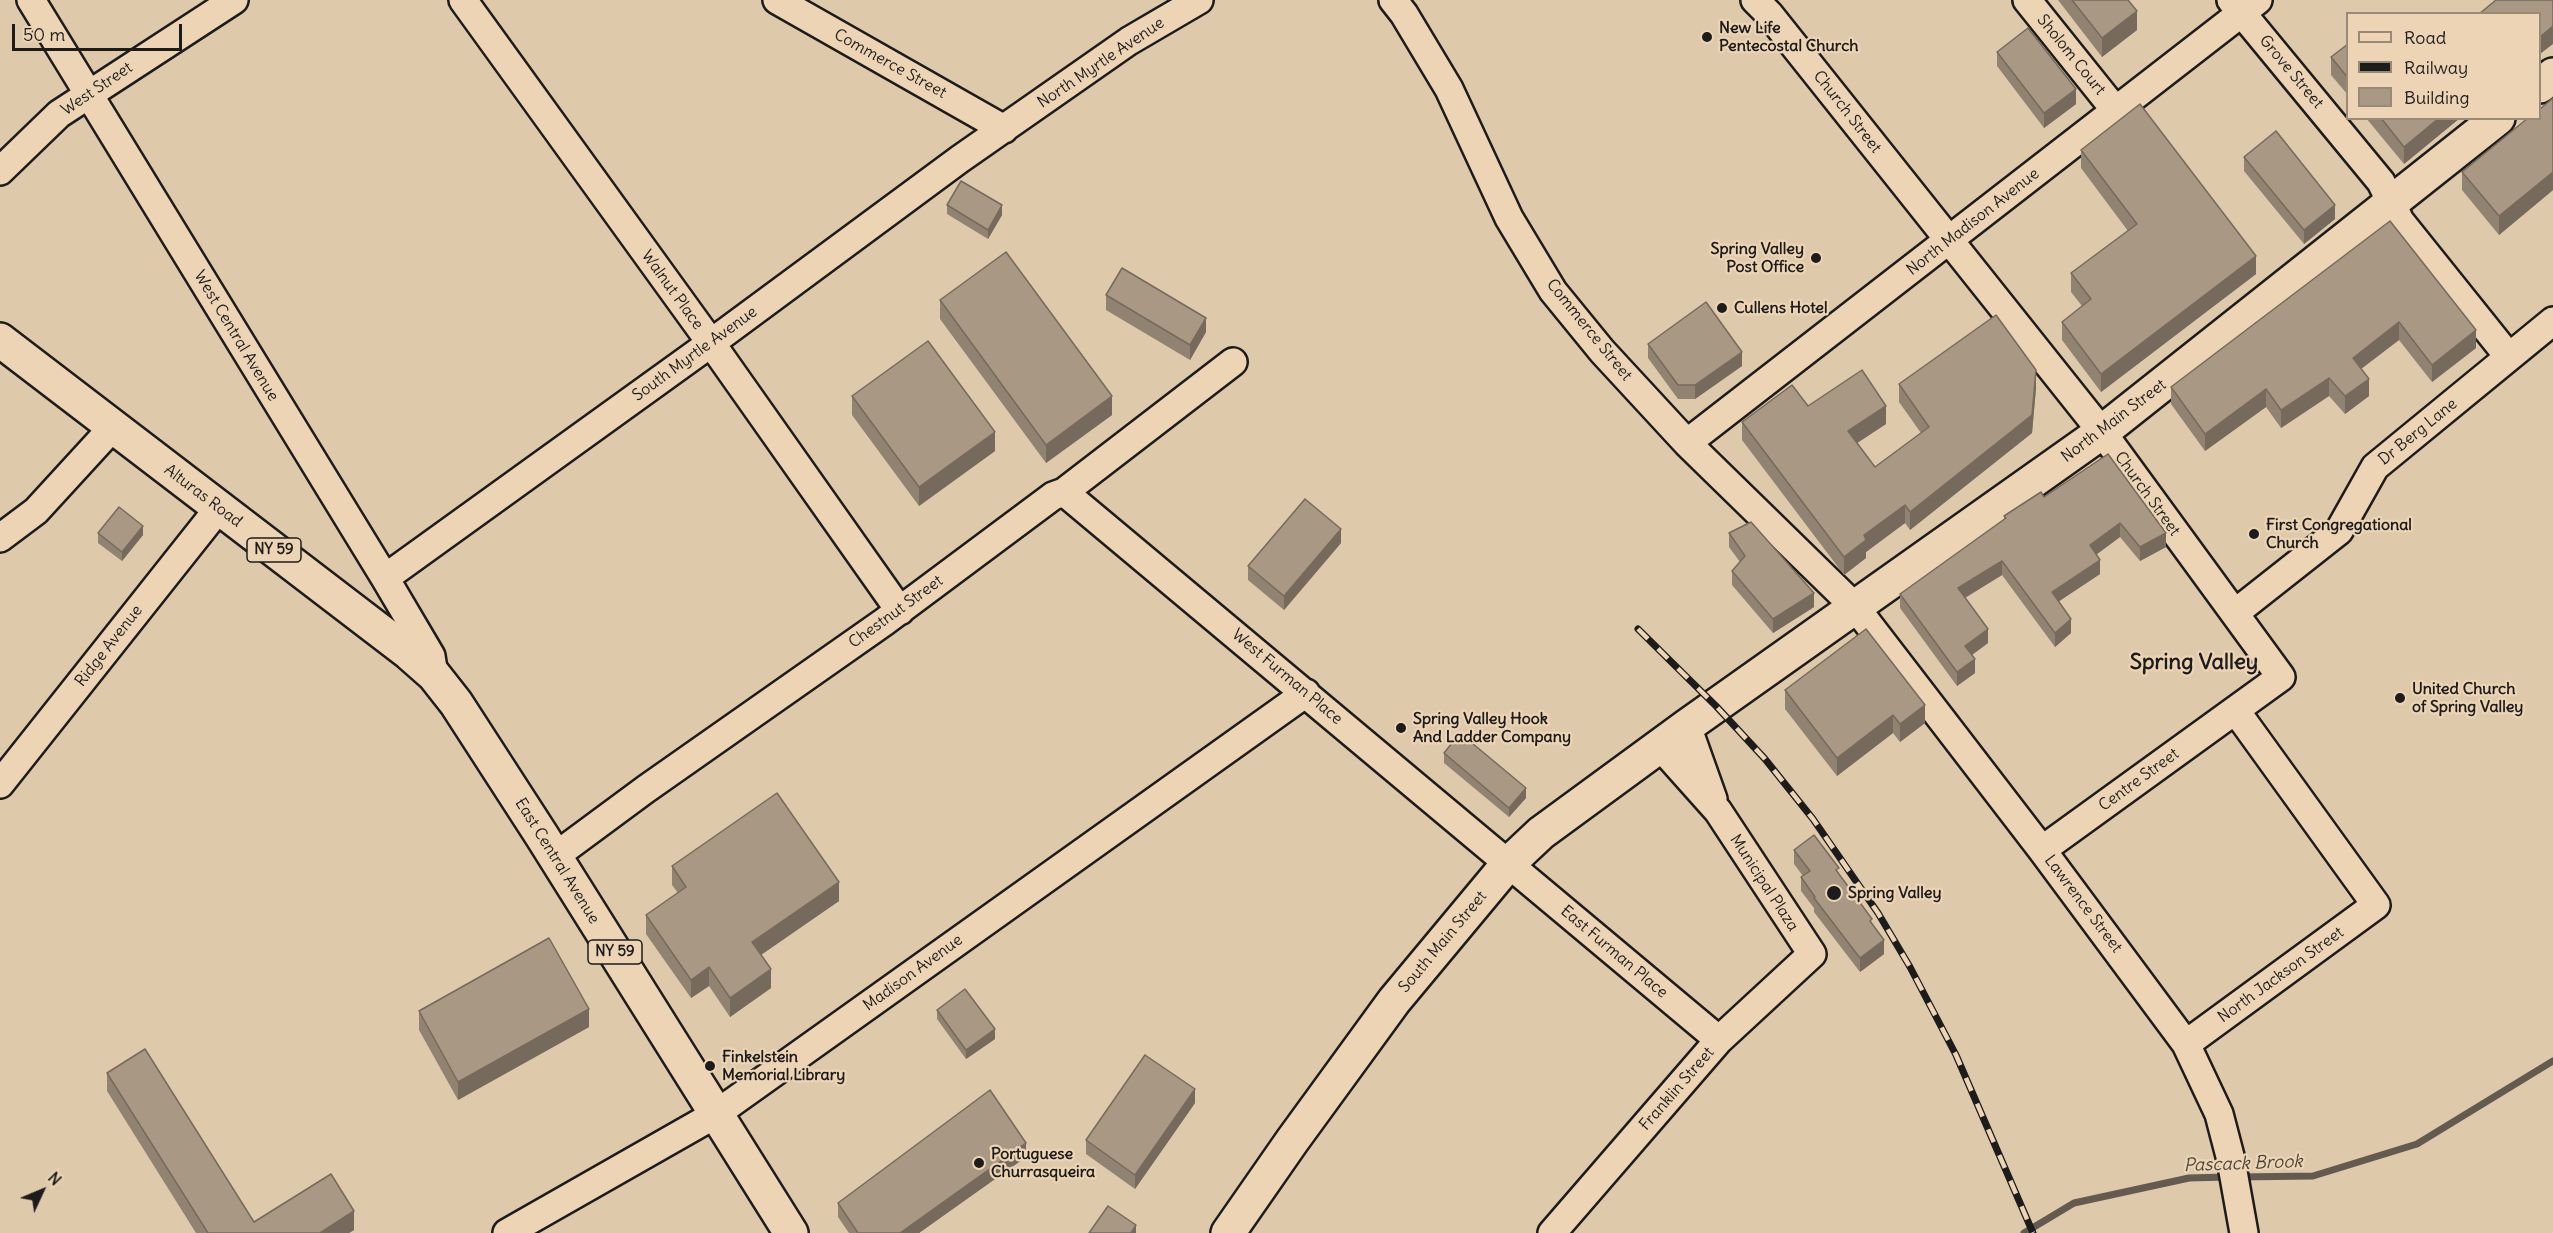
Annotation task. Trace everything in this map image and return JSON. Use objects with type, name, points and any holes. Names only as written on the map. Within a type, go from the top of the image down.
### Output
[{"type":"main road","points":[[2541,85],[2553,75]]},
{"type":"main road","name":"North Main Street","points":[[1716,706],[2102,432],[2495,120]]},
{"type":"main road","name":"Alturas Road","points":[[0,340],[409,653],[434,675]]},
{"type":"main road","name":"East Central Avenue","points":[[434,675],[456,703],[554,856],[791,1233]]},
{"type":"main road","name":"South Main Street","points":[[1228,1233],[1394,1001],[1508,864],[1541,833],[1716,706]]},
{"type":"street","name":"West Central Avenue","points":[[31,0],[385,578],[431,656],[434,675]]},
{"type":"street","name":"West Street","points":[[0,171],[59,114],[234,0]]},
{"type":"street","name":"Walnut Place","points":[[463,0],[711,343],[900,611]]},
{"type":"street","name":"Commerce Street","points":[[777,0],[1004,129]]},
{"type":"street","name":"North Myrtle Avenue","points":[[1004,129],[1129,40],[1199,0]]},
{"type":"street","name":"Commerce Street","points":[[1393,0],[1404,14],[1449,89],[1509,218],[1553,291],[1602,351],[1687,443],[1856,608]]},
{"type":"street","name":"Church Street","points":[[1755,0],[1769,14],[2102,432],[2281,677],[2236,711]]},
{"type":"street","name":"Sholom Court","points":[[2026,0],[2116,111]]},
{"type":"street","name":"North Madison Avenue","points":[[1687,443],[2116,111],[2244,4]]},
{"type":"street","name":"Grove Street","points":[[2244,4],[2381,182],[2391,203]]},
{"type":"street","name":"South Myrtle Avenue","points":[[385,578],[1004,129]]},
{"type":"street","points":[[2391,203],[2400,221],[2509,357]]},
{"type":"street","name":"Dr Berg Lane","points":[[2235,614],[2339,531],[2375,467],[2553,321]]},
{"type":"street","name":"Chestnut Street","points":[[554,856],[900,611],[1053,496],[1064,492],[1233,362]]},
{"type":"street","points":[[0,538],[36,511],[113,427]]},
{"type":"street","name":"West Furman Place","points":[[1064,492],[1508,864]]},
{"type":"street","name":"Ridge Avenue","points":[[0,784],[219,508]]},
{"type":"street","name":"Lawrence Street","points":[[1856,608],[2042,850],[2186,1044],[2218,1114],[2231,1160],[2244,1230]]},
{"type":"street","name":"Madison Avenue","points":[[507,1233],[716,1114],[1306,693]]},
{"type":"street","name":"Centre Street","points":[[2042,850],[2236,711]]},
{"type":"street","name":"North Jackson Street","points":[[2186,1044],[2376,905],[2236,711]]},
{"type":"street","name":"Municipal Plaza","points":[[1687,726],[1718,811]]},
{"type":"street","name":"Municipal Plaza","points":[[1660,746],[1718,811],[1812,954]]},
{"type":"street","name":"East Furman Place","points":[[1508,864],[1719,1040]]},
{"type":"street","name":"Franklin Street","points":[[1552,1233],[1719,1040],[1812,954]]},
{"type":"building","points":[[2072,0],[2128,0],[2137,11],[2102,38]]},
{"type":"building","points":[[2496,0],[2553,0],[2553,26],[2541,36],[2541,12],[2481,12]]},
{"type":"building","points":[[2028,28],[2076,89],[2044,113],[1997,52]]},
{"type":"building","points":[[2346,46],[2346,76],[2331,57]]},
{"type":"building","points":[[2553,98],[2553,172],[2499,216],[2462,172],[2526,120],[2541,120],[2541,108]]},
{"type":"building","points":[[2140,104],[2256,256],[2101,374],[2062,322],[2091,299],[2071,273],[2137,224],[2081,150]]},
{"type":"building","points":[[2383,120],[2437,120],[2404,147]]},
{"type":"building","points":[[2276,131],[2335,205],[2304,230],[2244,157]]},
{"type":"building","points":[[961,181],[1002,205],[988,230],[947,205]]},
{"type":"building","points":[[2390,221],[2476,330],[2432,365],[2399,322],[2353,358],[2369,379],[2345,396],[2329,378],[2281,410],[2266,389],[2205,434],[2171,387]]},
{"type":"building","points":[[1006,252],[1112,396],[1046,445],[940,300]]},
{"type":"building","points":[[1122,268],[1206,318],[1190,345],[1106,295]]},
{"type":"building","points":[[1706,302],[1742,352],[1695,385],[1678,385],[1648,344]]},
{"type":"building","points":[[1996,315],[2036,370],[2032,415],[1910,512],[1905,505],[1864,535],[1866,540],[1844,557],[1742,422],[1792,385],[1808,406],[1862,370],[1886,406],[1848,431],[1875,467],[1929,427],[1899,384]]},
{"type":"building","points":[[928,341],[995,432],[919,487],[852,396]]},
{"type":"building","points":[[2108,454],[2166,533],[2140,547],[2120,523],[2090,545],[2100,560],[2052,592],[2071,619],[2055,633],[2002,561],[1958,588],[1988,629],[1965,646],[1975,659],[1957,672],[1900,594],[2006,518],[2004,516],[2041,492],[2044,497]]},
{"type":"building","points":[[1305,499],[1341,529],[1284,596],[1248,566]]},
{"type":"building","points":[[119,507],[143,526],[122,552],[98,533]]},
{"type":"building","points":[[1751,522],[1814,593],[1773,619],[1732,571],[1745,556],[1729,533]]},
{"type":"building","points":[[1866,629],[1925,705],[1900,724],[1893,715],[1837,758],[1785,690]]},
{"type":"building","points":[[1460,733],[1526,788],[1509,808],[1444,753]]},
{"type":"building","points":[[777,793],[839,882],[752,942],[771,969],[730,998],[709,967],[691,980],[646,915],[686,887],[672,866]]},
{"type":"building","points":[[1814,835],[1839,868],[1836,870],[1872,919],[1870,921],[1884,940],[1860,958],[1814,898],[1801,877],[1810,871],[1794,850]]},
{"type":"building","points":[[549,938],[589,1009],[458,1082],[419,1011]]},
{"type":"building","points":[[965,989],[995,1029],[966,1050],[937,1010]]},
{"type":"building","points":[[145,1049],[254,1222],[331,1174],[354,1211],[320,1233],[208,1233],[107,1073]]},
{"type":"building","points":[[1145,1055],[1195,1089],[1135,1175],[1086,1140]]},
{"type":"building","points":[[990,1090],[1026,1143],[900,1233],[858,1233],[838,1203]]},
{"type":"building","points":[[1108,1206],[1136,1225],[1131,1233],[1089,1233]]},
{"type":"waterway","name":"Pascack Brook","points":[[2239,1177],[2313,1176],[2417,1144],[2553,1061]]},
{"type":"waterway","name":"Pascack Brook","points":[[2024,1233],[2074,1203],[2189,1178],[2228,1177]]},
{"type":"railway","points":[[1638,629],[1716,706],[1765,759],[1813,819],[1878,913],[1910,967],[1956,1055],[2033,1233]]},
{"type":"place","name":"New Life Pentecostal Church","points":[[1707,37]]},
{"type":"place","name":"Spring Valley Post Office","points":[[1816,258]]},
{"type":"place","name":"Cullens Hotel","points":[[1722,308]]},
{"type":"place","name":"First Congregational Church","points":[[2254,534]]},
{"type":"place","name":"United Church of Spring Valley","points":[[2400,698]]},
{"type":"place","name":"Spring Valley Hook And Ladder Company","points":[[1401,728]]},
{"type":"place","name":"Spring Valley","points":[[1834,893]]},
{"type":"place","name":"Finkelstein Memorial Library","points":[[710,1066]]},
{"type":"place","name":"Portuguese Churrasqueira","points":[[979,1163]]},
{"type":"district","name":"Spring Valley","points":[[2194,663]]}]
